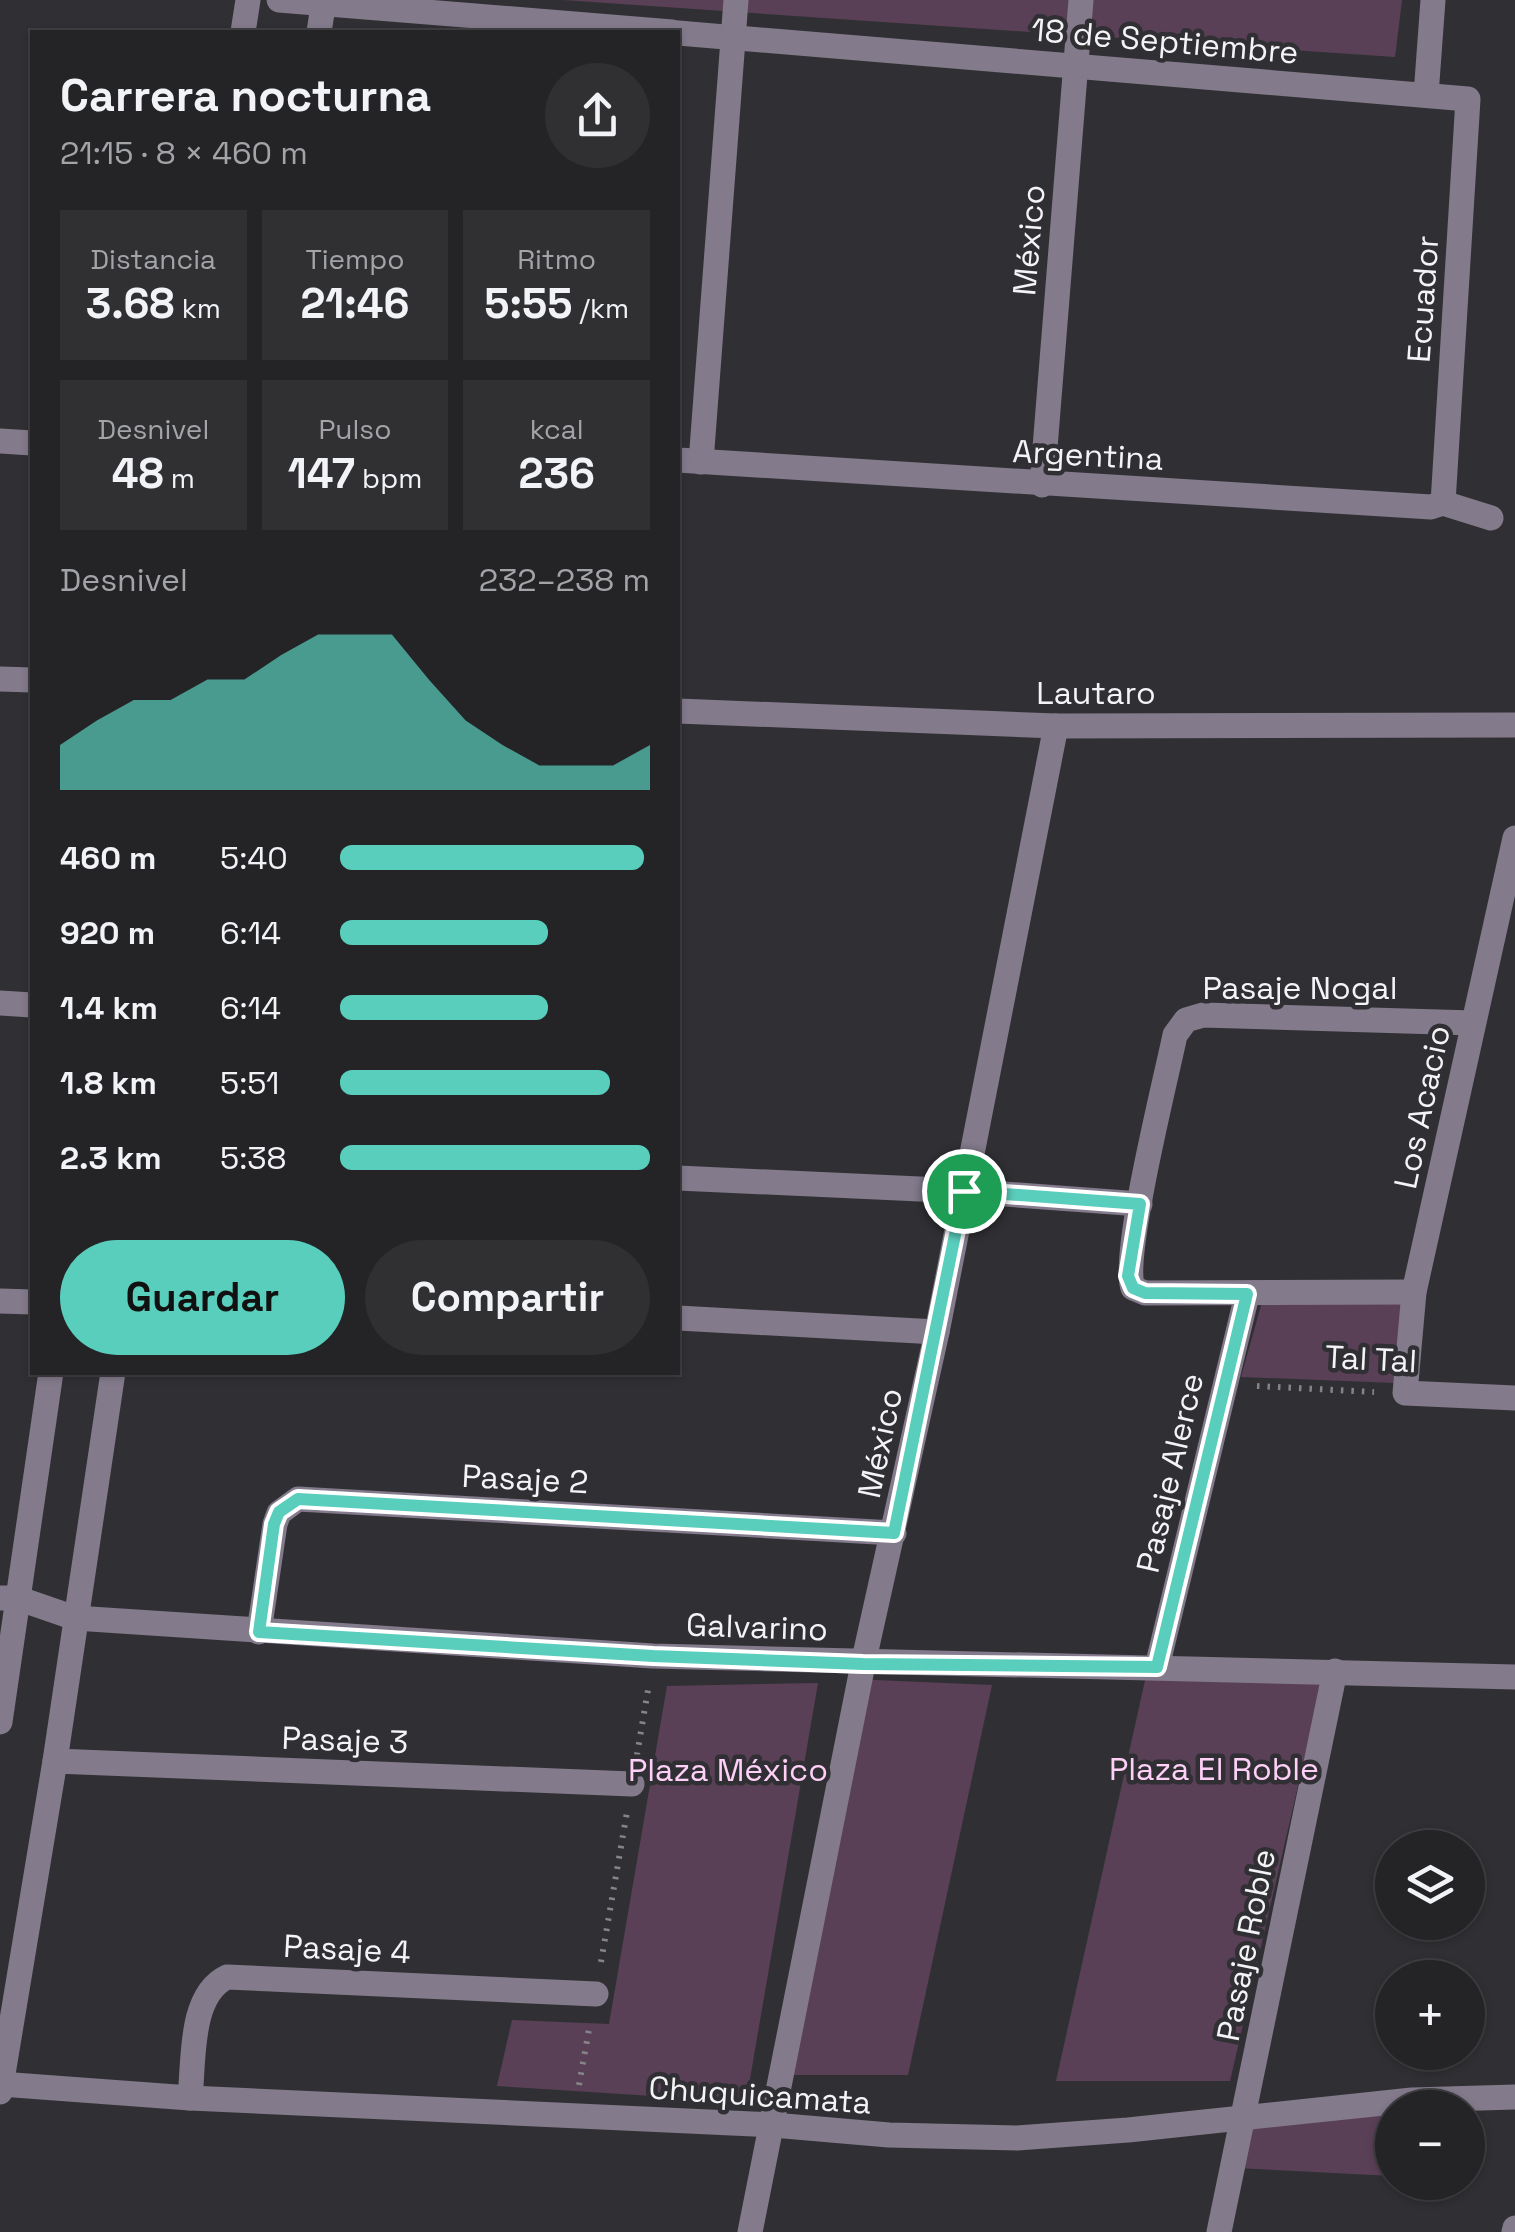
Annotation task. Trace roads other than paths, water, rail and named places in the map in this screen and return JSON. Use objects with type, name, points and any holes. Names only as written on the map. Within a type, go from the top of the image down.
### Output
[{"type":"street","points":[[243,30],[248,0]]},
{"type":"street","name":"18 de Septiembre","points":[[279,0],[641,30]]},
{"type":"street","points":[[689,461],[736,0]]},
{"type":"street","name":"México","points":[[1042,485],[1081,0]]},
{"type":"street","points":[[1426,95],[1432,0]]},
{"type":"street","points":[[318,30],[324,2]]},
{"type":"street","name":"18 de Septiembre","points":[[680,33],[1468,99]]},
{"type":"street","name":"Ecuador","points":[[1443,503],[1468,99]]},
{"type":"street","points":[[0,441],[30,443]]},
{"type":"street","name":"Argentina","points":[[689,461],[1430,507],[1443,503],[1492,518]]},
{"type":"street","points":[[0,679],[30,680]]},
{"type":"street","name":"Lautaro","points":[[680,712],[1056,726],[1515,726]]},
{"type":"street","name":"México","points":[[750,2232],[863,1664],[937,1332],[1056,726]]},
{"type":"street","name":"Los Acacio","points":[[1405,1393],[1414,1292],[1515,838]]},
{"type":"street","points":[[0,1003],[30,1005]]},
{"type":"street","name":"Pasaje Nogal","points":[[1140,1204],[1175,1035],[1186,1020],[1204,1015],[1474,1023]]},
{"type":"street","points":[[680,1178],[964,1191],[1140,1204],[1128,1276],[1133,1288],[1145,1293],[1414,1292]]},
{"type":"street","name":"Pasaje Alerce","points":[[1157,1667],[1247,1294]]},
{"type":"street","points":[[0,1300],[30,1302]]},
{"type":"street","points":[[680,1318],[937,1332]]},
{"type":"street","points":[[0,1722],[9,1598],[50,1375]]},
{"type":"street","points":[[0,2092],[55,1761],[113,1375]]},
{"type":"street","name":"Tal Tal","points":[[1405,1393],[1515,1398]]},
{"type":"street","name":"Pasaje 2","points":[[259,1632],[274,1524],[279,1512],[298,1499],[894,1533]]},
{"type":"street","name":"Galvarino","points":[[9,1598],[75,1618],[653,1656],[1515,1677]]},
{"type":"street","name":"Pasaje Roble","points":[[1220,2232],[1334,1671]]},
{"type":"street","name":"Pasaje 3","points":[[55,1761],[632,1784]]},
{"type":"street","name":"Pasaje 4","points":[[190,2098],[198,2024],[216,1983],[227,1977],[596,1994]]},
{"type":"street","name":"Chuquicamata","points":[[0,2084],[190,2098],[773,2125],[889,2136],[1017,2138],[1412,2100],[1515,2097]]},
{"type":"park label","name":"Plaza El Roble","points":[[1214,1769]]},
{"type":"park label","name":"Plaza México","points":[[728,1770]]}]
